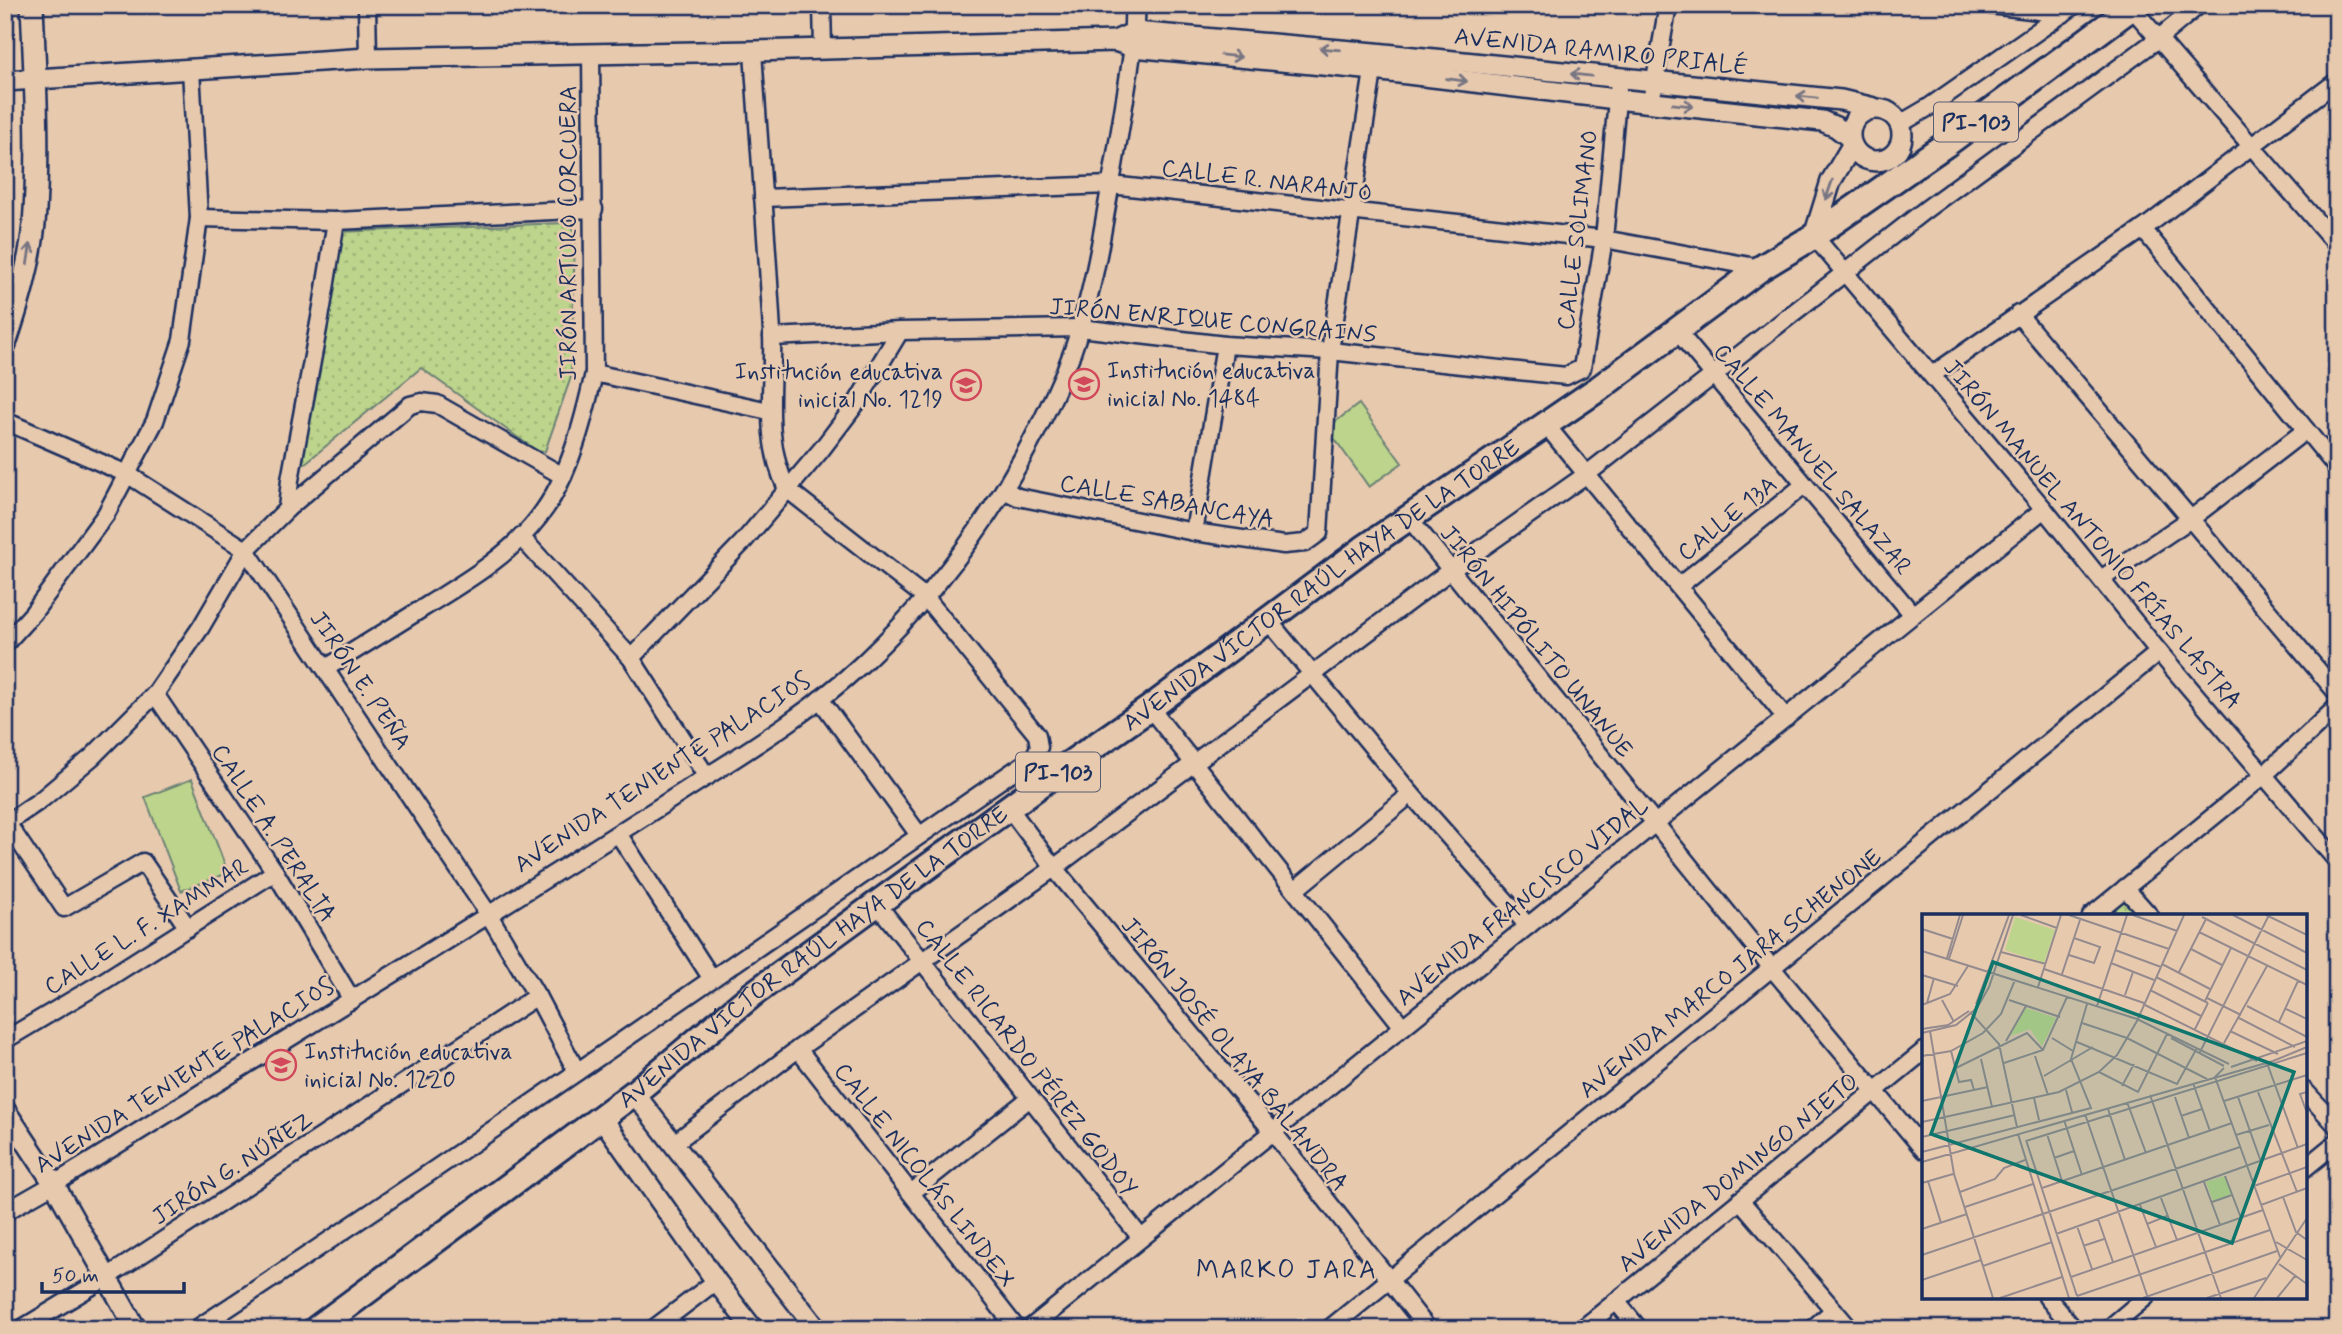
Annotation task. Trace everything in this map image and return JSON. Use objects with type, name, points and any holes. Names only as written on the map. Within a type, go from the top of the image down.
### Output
[{"type":"main road","points":[[5,344],[26,272],[34,225],[35,80],[32,5]]},
{"type":"main road","name":"AVENIDA VÍCTOR RAÚL HAYA DE LA TORRE","points":[[316,1329],[602,1118],[754,994],[1150,708],[1363,549],[1678,332],[1761,268],[1814,236],[1921,161],[2134,6]]},
{"type":"street","points":[[367,5],[368,58]]},
{"type":"street","points":[[822,5],[823,48]]},
{"type":"street","name":"AVENIDA TENIENTE PALACIOS","points":[[5,1212],[620,835],[776,732],[862,664],[926,598],[1004,490],[1038,429],[1066,368],[1080,328],[1097,261],[1111,185],[1128,40],[1135,5]]},
{"type":"street","points":[[1651,102],[1668,5]]},
{"type":"street","points":[[1990,5],[2069,10]]},
{"type":"street","points":[[673,1144],[798,1049],[1054,869],[1451,570],[1587,474],[1844,272],[2158,39],[2199,5]]},
{"type":"street","points":[[2134,6],[2158,39],[2337,245]]},
{"type":"street","points":[[1901,129],[2069,10]]},
{"type":"street","name":"AVENIDA RAMIRO PRIALÉ","points":[[5,81],[368,58],[753,51],[1128,40],[1374,62],[1654,81],[1841,100],[1874,108]]},
{"type":"street","points":[[196,1329],[578,1072],[1034,757],[1039,747],[1037,735],[926,598],[787,489],[777,470],[769,411],[772,337],[753,51]]},
{"type":"street","name":"JIRÓN ARTURO CORCUERA","points":[[326,668],[480,572],[522,537],[541,516],[563,476],[586,413],[594,373],[592,54]]},
{"type":"street","name":"AVENIDA RAMIRO PRIALÉ","points":[[1374,62],[1616,99],[1822,121],[1836,127],[1850,142]]},
{"type":"street","points":[[1330,351],[1374,62]]},
{"type":"street","points":[[5,644],[33,613],[106,514],[155,421],[182,340],[199,218],[191,69]]},
{"type":"street","name":"CALLE SOLIMANO","points":[[1566,376],[1582,368],[1604,239],[1619,79]]},
{"type":"street","points":[[1932,375],[2143,229],[2337,81]]},
{"type":"street","points":[[1814,236],[1831,181],[1850,142],[1850,127],[1864,111],[1874,108],[1894,115],[1921,161]]},
{"type":"street","points":[[1850,142],[1857,155],[1877,162],[1895,153],[1901,144],[1901,129]]},
{"type":"street","points":[[1866,160],[1884,186]]},
{"type":"street","name":"CALLE R. NARANJO","points":[[763,198],[1111,185],[1604,239],[1761,268]]},
{"type":"street","points":[[199,218],[336,220],[594,209]]},
{"type":"street","points":[[287,509],[336,220]]},
{"type":"street","points":[[2143,229],[2337,468]]},
{"type":"street","name":"JIRÓN MANUEL ANTONIO FRÍAS LASTRA","points":[[1814,236],[2045,509],[2263,776],[2337,861]]},
{"type":"street","points":[[2018,314],[2337,693]]},
{"type":"street","name":"JIRÓN ENRIQUE CONGRAINS","points":[[772,337],[900,331],[1080,328],[1225,345],[1330,351],[1566,376]]},
{"type":"street","points":[[631,658],[743,542],[787,489],[856,404],[900,331]]},
{"type":"street","name":"CALLE MANUEL SALAZAR","points":[[1678,332],[1913,615]]},
{"type":"street","points":[[1194,532],[1225,345]]},
{"type":"street","name":"CALLE SABANCAYA","points":[[1004,490],[1018,497],[1194,532],[1284,545],[1305,543],[1319,533],[1330,351]]},
{"type":"street","points":[[594,373],[769,411]]},
{"type":"street","points":[[188,928],[143,862],[64,908],[6,822],[42,799],[92,757],[155,694],[201,627],[246,550],[287,509],[410,405],[422,402],[437,404],[563,476]]},
{"type":"street","name":"JIRÓN E. PEÑA","points":[[5,421],[127,474],[246,550],[489,915],[578,1072]]},
{"type":"street","points":[[1546,425],[1786,718]]},
{"type":"street","points":[[2101,579],[2192,518],[2306,430]]},
{"type":"street","name":"CALLE 13A","points":[[1679,586],[1804,485]]},
{"type":"street","name":"AVENIDA FRANCISCO VIDAL","points":[[1029,1329],[2045,509]]},
{"type":"street","name":"JIRÓN HIPÓLITO UNANUE","points":[[1409,518],[1772,968],[1922,1148]]},
{"type":"street","points":[[522,537],[631,658],[706,777]]},
{"type":"street","points":[[1268,620],[1411,794],[1528,926]]},
{"type":"street","name":"AVENIDA MARCO JARA SCHENONE","points":[[1329,1329],[2160,652]]},
{"type":"street","name":"CALLE A. PERALTA","points":[[155,694],[275,872],[352,1000]]},
{"type":"street","points":[[820,699],[919,835]]},
{"type":"street","points":[[2094,914],[2263,776],[2337,707]]},
{"type":"street","points":[[1150,708],[1403,1027]]},
{"type":"street","points":[[1296,889],[1411,794]]},
{"type":"street","name":"JIRÓN JOSÉ OLAYA BALANDRA","points":[[1009,808],[1054,869],[1273,1132],[1427,1329]]},
{"type":"street","points":[[620,835],[712,979]]},
{"type":"street","name":"CALLE L. F. XAMMAR","points":[[5,1040],[275,872]]},
{"type":"street","points":[[2126,888],[2148,914]]},
{"type":"street","name":"CALLE RICARDO PÉREZ GODOY","points":[[877,904],[1141,1238]]},
{"type":"street","name":"JIRÓN G. NÚÑEZ","points":[[21,1329],[107,1277],[537,996]]},
{"type":"street","name":"CALLE NICOLÁS LINDEX","points":[[798,1049],[1017,1329]]},
{"type":"street","name":"AVENIDA DOMINGO NIETO","points":[[1582,1329],[1922,1053]]},
{"type":"street","points":[[634,1093],[817,1329]]},
{"type":"street","points":[[2307,1093],[2337,1126]]},
{"type":"street","points":[[911,1193],[1030,1098]]},
{"type":"street","points":[[5,1110],[54,1184],[136,1329]]},
{"type":"street","points":[[602,1118],[716,1281],[753,1329]]},
{"type":"street","points":[[2307,1166],[2337,1142]]},
{"type":"street","points":[[1740,1200],[1850,1329]]},
{"type":"street","points":[[653,1329],[716,1281]]},
{"type":"street","points":[[2049,1299],[2074,1329]]},
{"type":"street","points":[[2108,1329],[2144,1299]]},
{"type":"street","points":[[1616,1301],[1639,1329]]},
{"type":"street","points":[[1812,1329],[1834,1310]]},
{"type":"green space","points":[[567,223],[573,228],[575,237],[571,377],[545,451],[538,452],[421,368],[298,469],[337,232]]},
{"type":"green space","points":[[1359,404],[1402,463],[1369,487],[1327,428]]},
{"type":"green space","points":[[192,779],[228,873],[181,891],[145,797]]},
{"type":"green space","points":[[2125,888],[2148,914],[2093,914]]},
{"type":"place","name":"Institución educativa inicial No. 1484","points":[[1084,384]]},
{"type":"place","name":"Institución educativa inicial No. 1219","points":[[966,385]]},
{"type":"place","name":"Institución educativa inicial No. 1220","points":[[281,1065]]},
{"type":"district","name":"MARKO JARA","points":[[1287,1269]]}]
